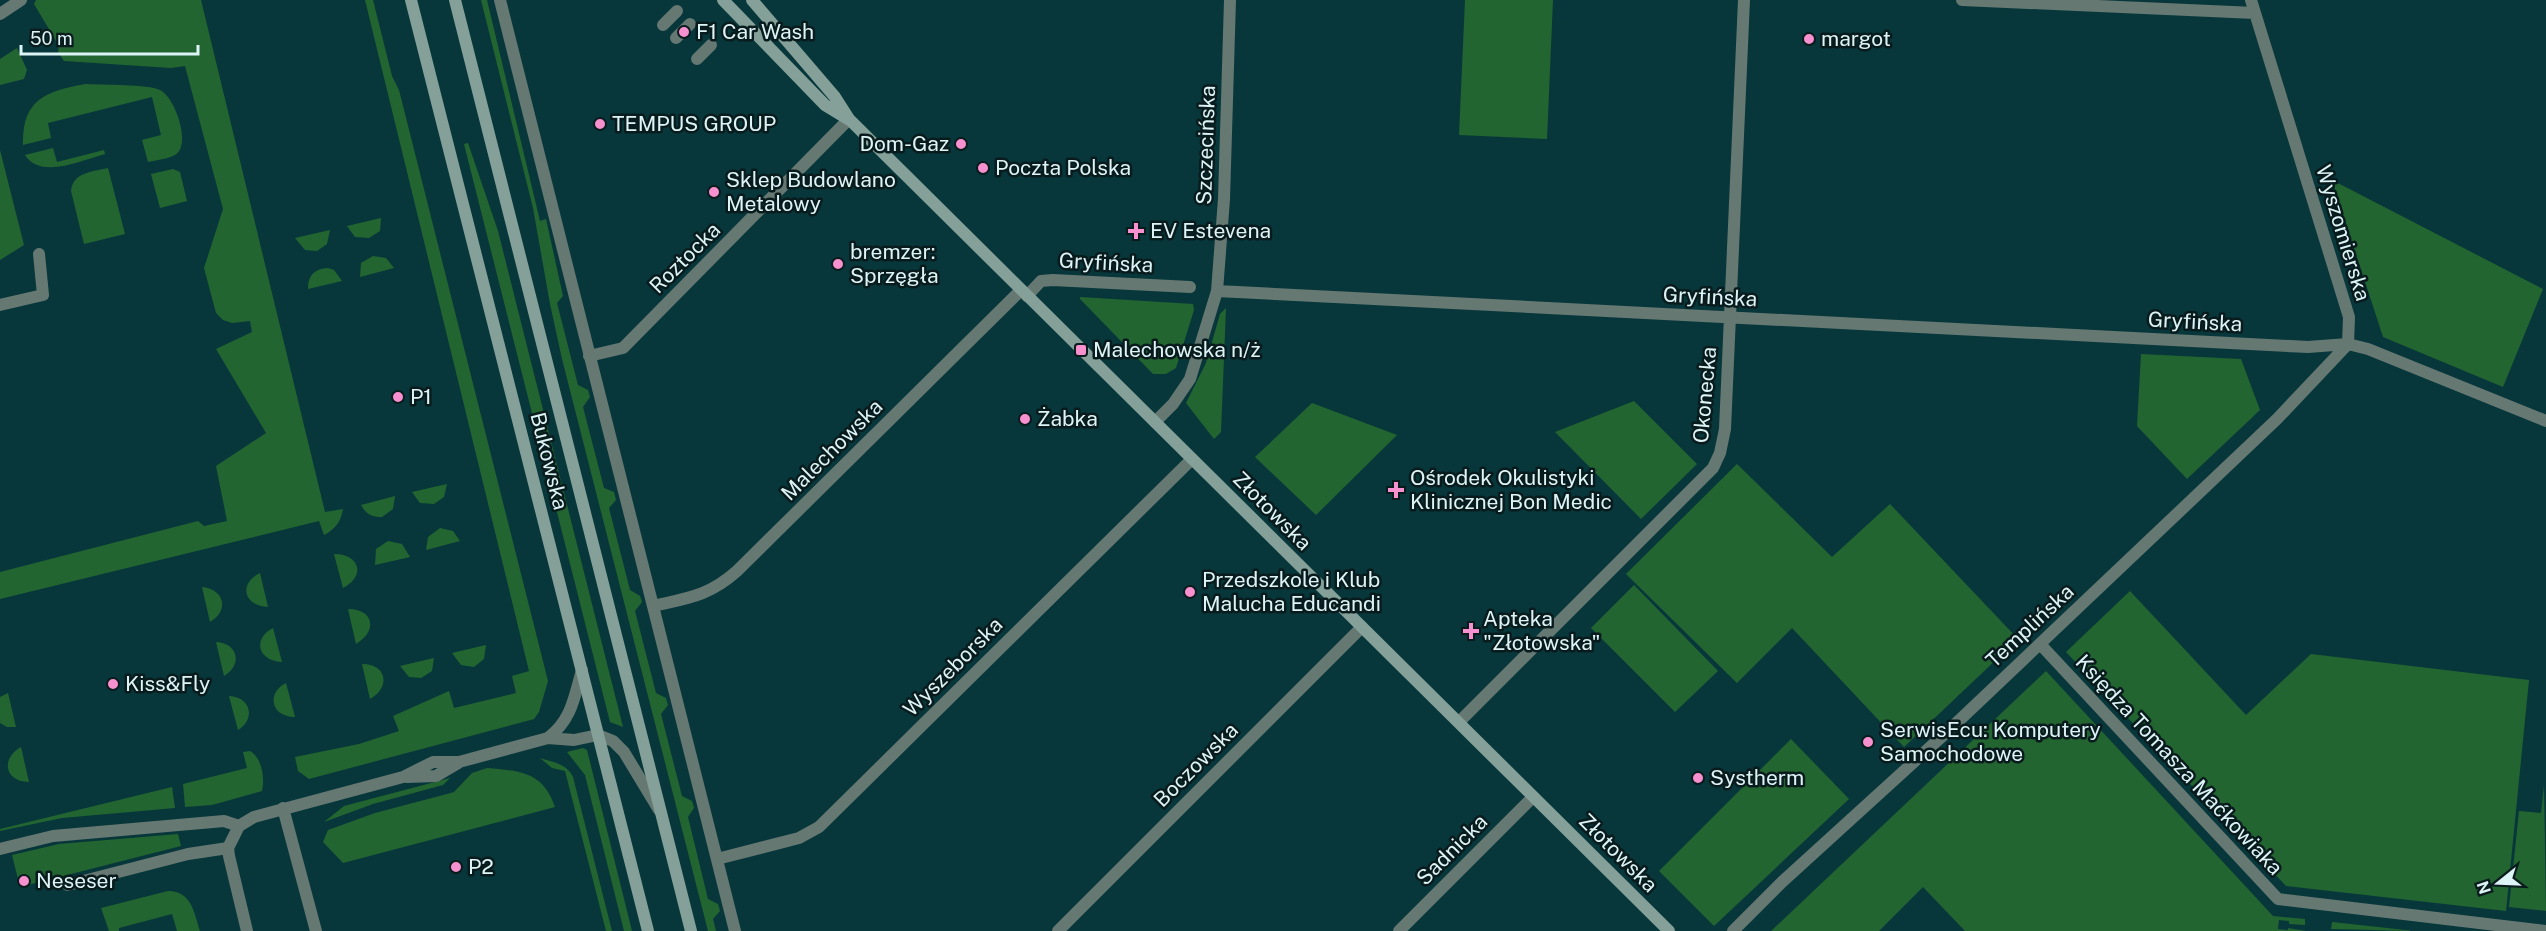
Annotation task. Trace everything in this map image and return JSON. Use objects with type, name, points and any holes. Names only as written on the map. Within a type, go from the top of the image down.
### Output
[{"type":"main road","name":"Bukowska","points":[[411,0],[648,931]]},
{"type":"main road","name":"Bukowska","points":[[455,0],[691,931]]},
{"type":"main road","name":"Złotowska","points":[[752,0],[835,97],[849,119],[1669,931]]},
{"type":"main road","name":"Złotowska","points":[[726,1],[825,105],[849,119]]},
{"type":"street","points":[[0,14],[21,0]]},
{"type":"street","points":[[500,0],[735,931]]},
{"type":"street","name":"Szczecińska","points":[[1217,291],[1224,199],[1230,0]]},
{"type":"street","name":"Okonecka","points":[[1459,722],[1713,468],[1720,453],[1725,429],[1744,0]]},
{"type":"street","points":[[1962,0],[2255,13]]},
{"type":"street","name":"Wyszomierska","points":[[2251,0],[2349,317],[2348,344]]},
{"type":"street","points":[[663,25],[677,11]]},
{"type":"street","points":[[676,38],[690,24]]},
{"type":"street","points":[[697,59],[711,45]]},
{"type":"street","name":"Roztocka","points":[[589,356],[623,348],[849,119]]},
{"type":"street","points":[[0,305],[43,295],[39,254]]},
{"type":"street","name":"Gryfińska","points":[[1024,293],[1041,281],[1053,280],[1190,287]]},
{"type":"street","points":[[1155,422],[1177,399],[1190,379],[1217,291]]},
{"type":"street","name":"Gryfińska","points":[[1217,291],[2308,347],[2348,344]]},
{"type":"street","name":"Malechowska","points":[[653,606],[704,594],[721,585],[1024,293]]},
{"type":"street","points":[[2348,344],[2368,349],[2546,421]]},
{"type":"street","name":"Templińska","points":[[1733,931],[1782,882],[2040,644],[2277,419],[2348,344]]},
{"type":"street","name":"Wyszeborska","points":[[717,859],[800,838],[819,827],[1192,459]]},
{"type":"street","name":"Boczowska","points":[[1058,931],[1362,627]]},
{"type":"street","name":"Księdza Tomasza Maćkowiaka","points":[[2040,644],[2278,899],[2546,931]]},
{"type":"street","points":[[548,738],[563,725],[570,714],[582,670]]},
{"type":"street","points":[[248,931],[228,848],[239,826],[254,817],[283,808],[403,777],[433,762],[459,762],[548,738],[574,740],[598,735],[613,741],[624,752],[662,814]]},
{"type":"street","name":"Sadnicka","points":[[1399,931],[1533,797]]},
{"type":"street","points":[[283,808],[316,931]]},
{"type":"street","points":[[0,849],[53,836],[224,821],[239,826]]},
{"type":"street","points":[[68,885],[188,854],[228,848]]},
{"type":"green space","points":[[36,0],[201,0],[325,512],[343,509],[337,524],[324,535],[319,521],[0,599],[0,572],[198,521],[204,526],[227,521],[216,466],[266,433],[216,349],[252,332],[250,321],[232,323],[223,320],[216,313],[204,268],[223,209],[185,66],[171,68],[64,61],[58,52],[59,46],[34,4]]},
{"type":"green space","points":[[365,0],[373,0],[392,76],[399,90],[548,681],[539,712],[534,719],[309,779],[298,771],[295,757],[359,744],[399,731],[393,716],[449,691],[454,708],[516,693],[512,676],[529,671]]},
{"type":"green space","points":[[481,0],[487,0],[540,221],[546,219],[563,296],[557,303],[578,385],[588,390],[590,397],[583,407],[604,488],[614,492],[616,500],[609,508],[630,590],[640,596],[642,602],[635,611],[656,693],[666,698],[668,705],[661,714],[682,796],[692,801],[694,808],[688,817],[708,899],[718,904],[720,911],[713,919],[716,931],[708,931],[562,359],[533,208]]},
{"type":"green space","points":[[1465,0],[1553,0],[1547,139],[1459,135]]},
{"type":"green space","points":[[17,48],[27,70],[24,79],[0,85],[0,59]]},
{"type":"green space","points":[[86,84],[154,88],[166,94],[180,121],[182,142],[180,150],[175,155],[148,162],[142,140],[161,135],[152,97],[48,123],[51,138],[23,145],[27,117],[39,100],[59,90]]},
{"type":"green space","points":[[468,143],[498,231],[623,727],[610,722],[464,144]]},
{"type":"green space","points":[[53,148],[57,162],[104,150],[105,154],[74,164],[51,167],[32,162],[25,155]]},
{"type":"green space","points":[[0,150],[24,245],[0,260]]},
{"type":"green space","points":[[108,168],[125,234],[84,244],[71,191],[79,176]]},
{"type":"green space","points":[[173,169],[180,172],[187,201],[160,208],[151,174]]},
{"type":"green space","points":[[2332,180],[2543,289],[2503,387],[2383,337]]},
{"type":"green space","points":[[381,218],[380,231],[369,238],[355,237],[347,226]]},
{"type":"green space","points":[[330,230],[327,244],[317,251],[305,250],[295,238]]},
{"type":"green space","points":[[373,256],[386,258],[394,268],[360,277],[361,263]]},
{"type":"green space","points":[[328,268],[334,270],[342,281],[308,289],[309,280],[313,274]]},
{"type":"green space","points":[[1080,297],[1193,304],[1194,310],[1176,368],[1166,374],[1153,374]]},
{"type":"green space","points":[[1226,308],[1221,432],[1214,439],[1186,403],[1206,363],[1220,314]]},
{"type":"green space","points":[[2141,354],[2241,359],[2260,410],[2187,479],[2137,426]]},
{"type":"green space","points":[[1634,401],[1697,464],[1641,519],[1555,432]]},
{"type":"green space","points":[[1312,403],[1397,435],[1316,515],[1255,457]]},
{"type":"green space","points":[[1737,464],[1832,557],[1890,504],[2018,639],[1904,747],[1792,628],[1737,683],[1626,574]]},
{"type":"green space","points":[[447,484],[444,497],[434,504],[420,503],[412,492]]},
{"type":"green space","points":[[395,496],[393,509],[382,517],[369,514],[361,505]]},
{"type":"green space","points":[[440,528],[453,531],[460,541],[426,550],[428,537]]},
{"type":"green space","points":[[388,541],[402,544],[410,557],[375,565],[376,549]]},
{"type":"green space","points":[[334,554],[350,558],[357,566],[355,578],[343,588]]},
{"type":"green space","points":[[260,573],[268,607],[254,603],[247,594],[249,583]]},
{"type":"green space","points":[[1634,585],[1718,671],[1675,712],[1591,628]]},
{"type":"green space","points":[[202,587],[215,592],[222,601],[220,612],[210,622]]},
{"type":"green space","points":[[2130,591],[2246,715],[2311,654],[2529,680],[2506,911],[2286,886],[2066,652]]},
{"type":"green space","points":[[348,609],[363,613],[370,622],[368,633],[356,644]]},
{"type":"green space","points":[[273,628],[282,662],[268,658],[261,649],[262,638]]},
{"type":"green space","points":[[216,642],[229,646],[235,655],[234,666],[224,676]]},
{"type":"green space","points":[[486,645],[484,659],[474,667],[461,665],[452,653]]},
{"type":"green space","points":[[434,658],[432,671],[421,678],[409,677],[400,666]]},
{"type":"green space","points":[[362,664],[377,668],[383,677],[381,688],[370,699]]},
{"type":"green space","points":[[2046,671],[2273,916],[2305,919],[2305,925],[2289,924],[2289,921],[2279,920],[2278,929],[2306,931],[1965,931],[1923,887],[1879,931],[1771,931]]},
{"type":"green space","points":[[286,683],[295,717],[281,713],[274,704],[276,693]]},
{"type":"green space","points":[[8,693],[16,727],[7,727],[0,723],[0,697]]},
{"type":"green space","points":[[229,696],[242,700],[248,709],[247,720],[238,730]]},
{"type":"green space","points":[[1791,739],[1849,799],[1714,926],[1659,871]]},
{"type":"green space","points":[[21,747],[29,782],[15,778],[8,769],[10,758]]},
{"type":"green space","points":[[583,748],[587,750],[632,931],[624,931],[585,775],[567,752]]},
{"type":"green space","points":[[250,751],[257,758],[262,769],[262,791],[212,805],[185,807],[183,784],[247,768],[243,752]]},
{"type":"green space","points":[[540,758],[563,766],[573,777],[612,931],[606,931],[565,771],[552,768]]},
{"type":"green space","points":[[487,768],[520,772],[537,780],[550,795],[555,807],[343,863],[323,842],[328,830],[375,813],[454,792],[472,773]]},
{"type":"green space","points":[[450,778],[443,785],[373,804],[324,822],[344,806]]},
{"type":"green space","points":[[2544,785],[2546,911],[2509,907],[2519,811],[2541,813]]},
{"type":"green space","points":[[172,787],[175,808],[62,818],[0,831],[0,829]]},
{"type":"green space","points":[[178,834],[181,846],[20,887],[12,855],[59,844]]},
{"type":"green space","points":[[168,891],[182,895],[191,904],[200,931],[177,931],[172,914],[119,928],[119,931],[109,931],[101,908]]},
{"type":"green space","points":[[2332,922],[2415,931],[2331,929]]},
{"type":"place","name":"F1 Car Wash","points":[[684,32]]},
{"type":"place","name":"margot","points":[[1809,39]]},
{"type":"place","name":"TEMPUS GROUP","points":[[600,124]]},
{"type":"place","name":"Dom-Gaz","points":[[961,144]]},
{"type":"place","name":"Poczta Polska","points":[[983,168]]},
{"type":"place","name":"Sklep Budowlano Metalowy","points":[[714,192]]},
{"type":"place","name":"EV Estevena","points":[[1136,231]]},
{"type":"place","name":"bremzer: Sprzęgła","points":[[838,264]]},
{"type":"place","name":"Malechowska n/ż","points":[[1081,350]]},
{"type":"place","name":"P1","points":[[398,397]]},
{"type":"place","name":"Żabka","points":[[1025,419]]},
{"type":"place","name":"Ośrodek Okulistyki Klinicznej Bon Medic","points":[[1396,490]]},
{"type":"place","name":"Przedszkole i Klub Malucha Educandi","points":[[1190,592]]},
{"type":"place","name":"Apteka \"Złotowska\"","points":[[1471,631]]},
{"type":"place","name":"Kiss&Fly","points":[[113,684]]},
{"type":"place","name":"SerwisEcu: Komputery Samochodowe","points":[[1868,742]]},
{"type":"place","name":"Systherm","points":[[1698,778]]},
{"type":"place","name":"P2","points":[[456,867]]},
{"type":"place","name":"Neseser","points":[[24,881]]}]
